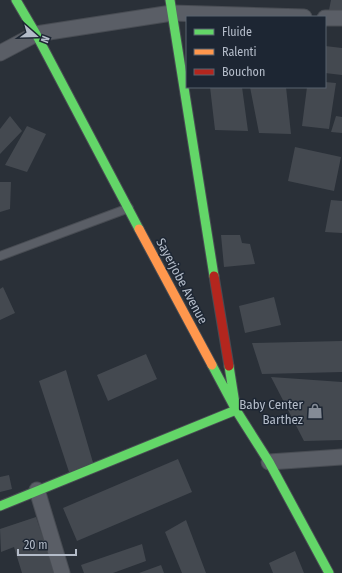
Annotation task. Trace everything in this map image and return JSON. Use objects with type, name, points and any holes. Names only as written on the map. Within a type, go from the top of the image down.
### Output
[{"type":"main road","name":"Sayerjobe Avenue","points":[[16,0],[36,34],[236,410],[269,462],[329,573]]},
{"type":"main road","points":[[0,506],[236,410],[171,6]]},
{"type":"street","points":[[0,53],[36,34],[171,6],[292,16]]},
{"type":"street","points":[[326,18],[342,18]]},
{"type":"street","points":[[269,462],[342,457]]},
{"type":"street","points":[[37,490],[62,573]]},
{"type":"lane","points":[[0,256],[129,208]]},
{"type":"building","points":[[331,0],[342,0],[342,11],[329,10]]},
{"type":"building","points":[[326,46],[342,48],[342,75],[326,73]]},
{"type":"building","points":[[326,82],[336,83],[329,129],[302,126],[307,88],[326,88]]},
{"type":"building","points":[[210,88],[242,88],[248,131],[215,130]]},
{"type":"building","points":[[250,88],[286,88],[291,134],[259,133]]},
{"type":"building","points":[[10,116],[22,131],[0,154],[0,129]]},
{"type":"building","points":[[336,116],[342,117],[342,133],[331,132]]},
{"type":"building","points":[[27,126],[46,134],[27,172],[5,165]]},
{"type":"building","points":[[295,147],[341,157],[334,191],[288,181]]},
{"type":"building","points":[[0,182],[11,182],[10,209],[0,212]]},
{"type":"building","points":[[331,200],[342,201],[342,233],[325,232]]},
{"type":"building","points":[[221,235],[240,235],[242,243],[250,244],[255,264],[224,267]]},
{"type":"building","points":[[3,287],[15,313],[0,320],[0,289]]},
{"type":"building","points":[[274,297],[281,325],[245,333],[239,306]]},
{"type":"building","points":[[342,341],[342,372],[262,374],[252,343]]},
{"type":"building","points":[[146,354],[157,379],[108,401],[97,375]]},
{"type":"building","points":[[66,370],[94,466],[70,475],[39,381]]},
{"type":"building","name":"Baby Center Barthez","points":[[271,377],[342,382],[342,440],[304,441]]},
{"type":"building","points":[[178,459],[192,492],[77,541],[63,508]]},
{"type":"building","points":[[9,475],[12,489],[0,492],[0,477]]},
{"type":"building","points":[[36,517],[55,573],[22,573],[14,547],[1,552],[0,529]]},
{"type":"building","points":[[186,520],[206,573],[182,573],[165,532]]},
{"type":"building","points":[[142,544],[146,561],[113,573],[84,573],[81,565]]},
{"type":"building","points":[[295,551],[304,573],[273,573],[269,563]]},
{"type":"building","points":[[161,565],[164,573],[139,573]]},
{"type":"traffic: fast","points":[[16,0],[36,34],[139,229]]},
{"type":"traffic: fast","points":[[170,0],[214,276]]},
{"type":"traffic: fast","points":[[212,365],[236,410],[269,462],[329,573]]},
{"type":"traffic: fast","points":[[0,506],[236,410],[229,366]]},
{"type":"traffic: slow","points":[[139,229],[212,365]]},
{"type":"traffic: jam","points":[[214,276],[229,366]]},
{"type":"place","name":"Baby Center Barthez","points":[[315,411]]}]
